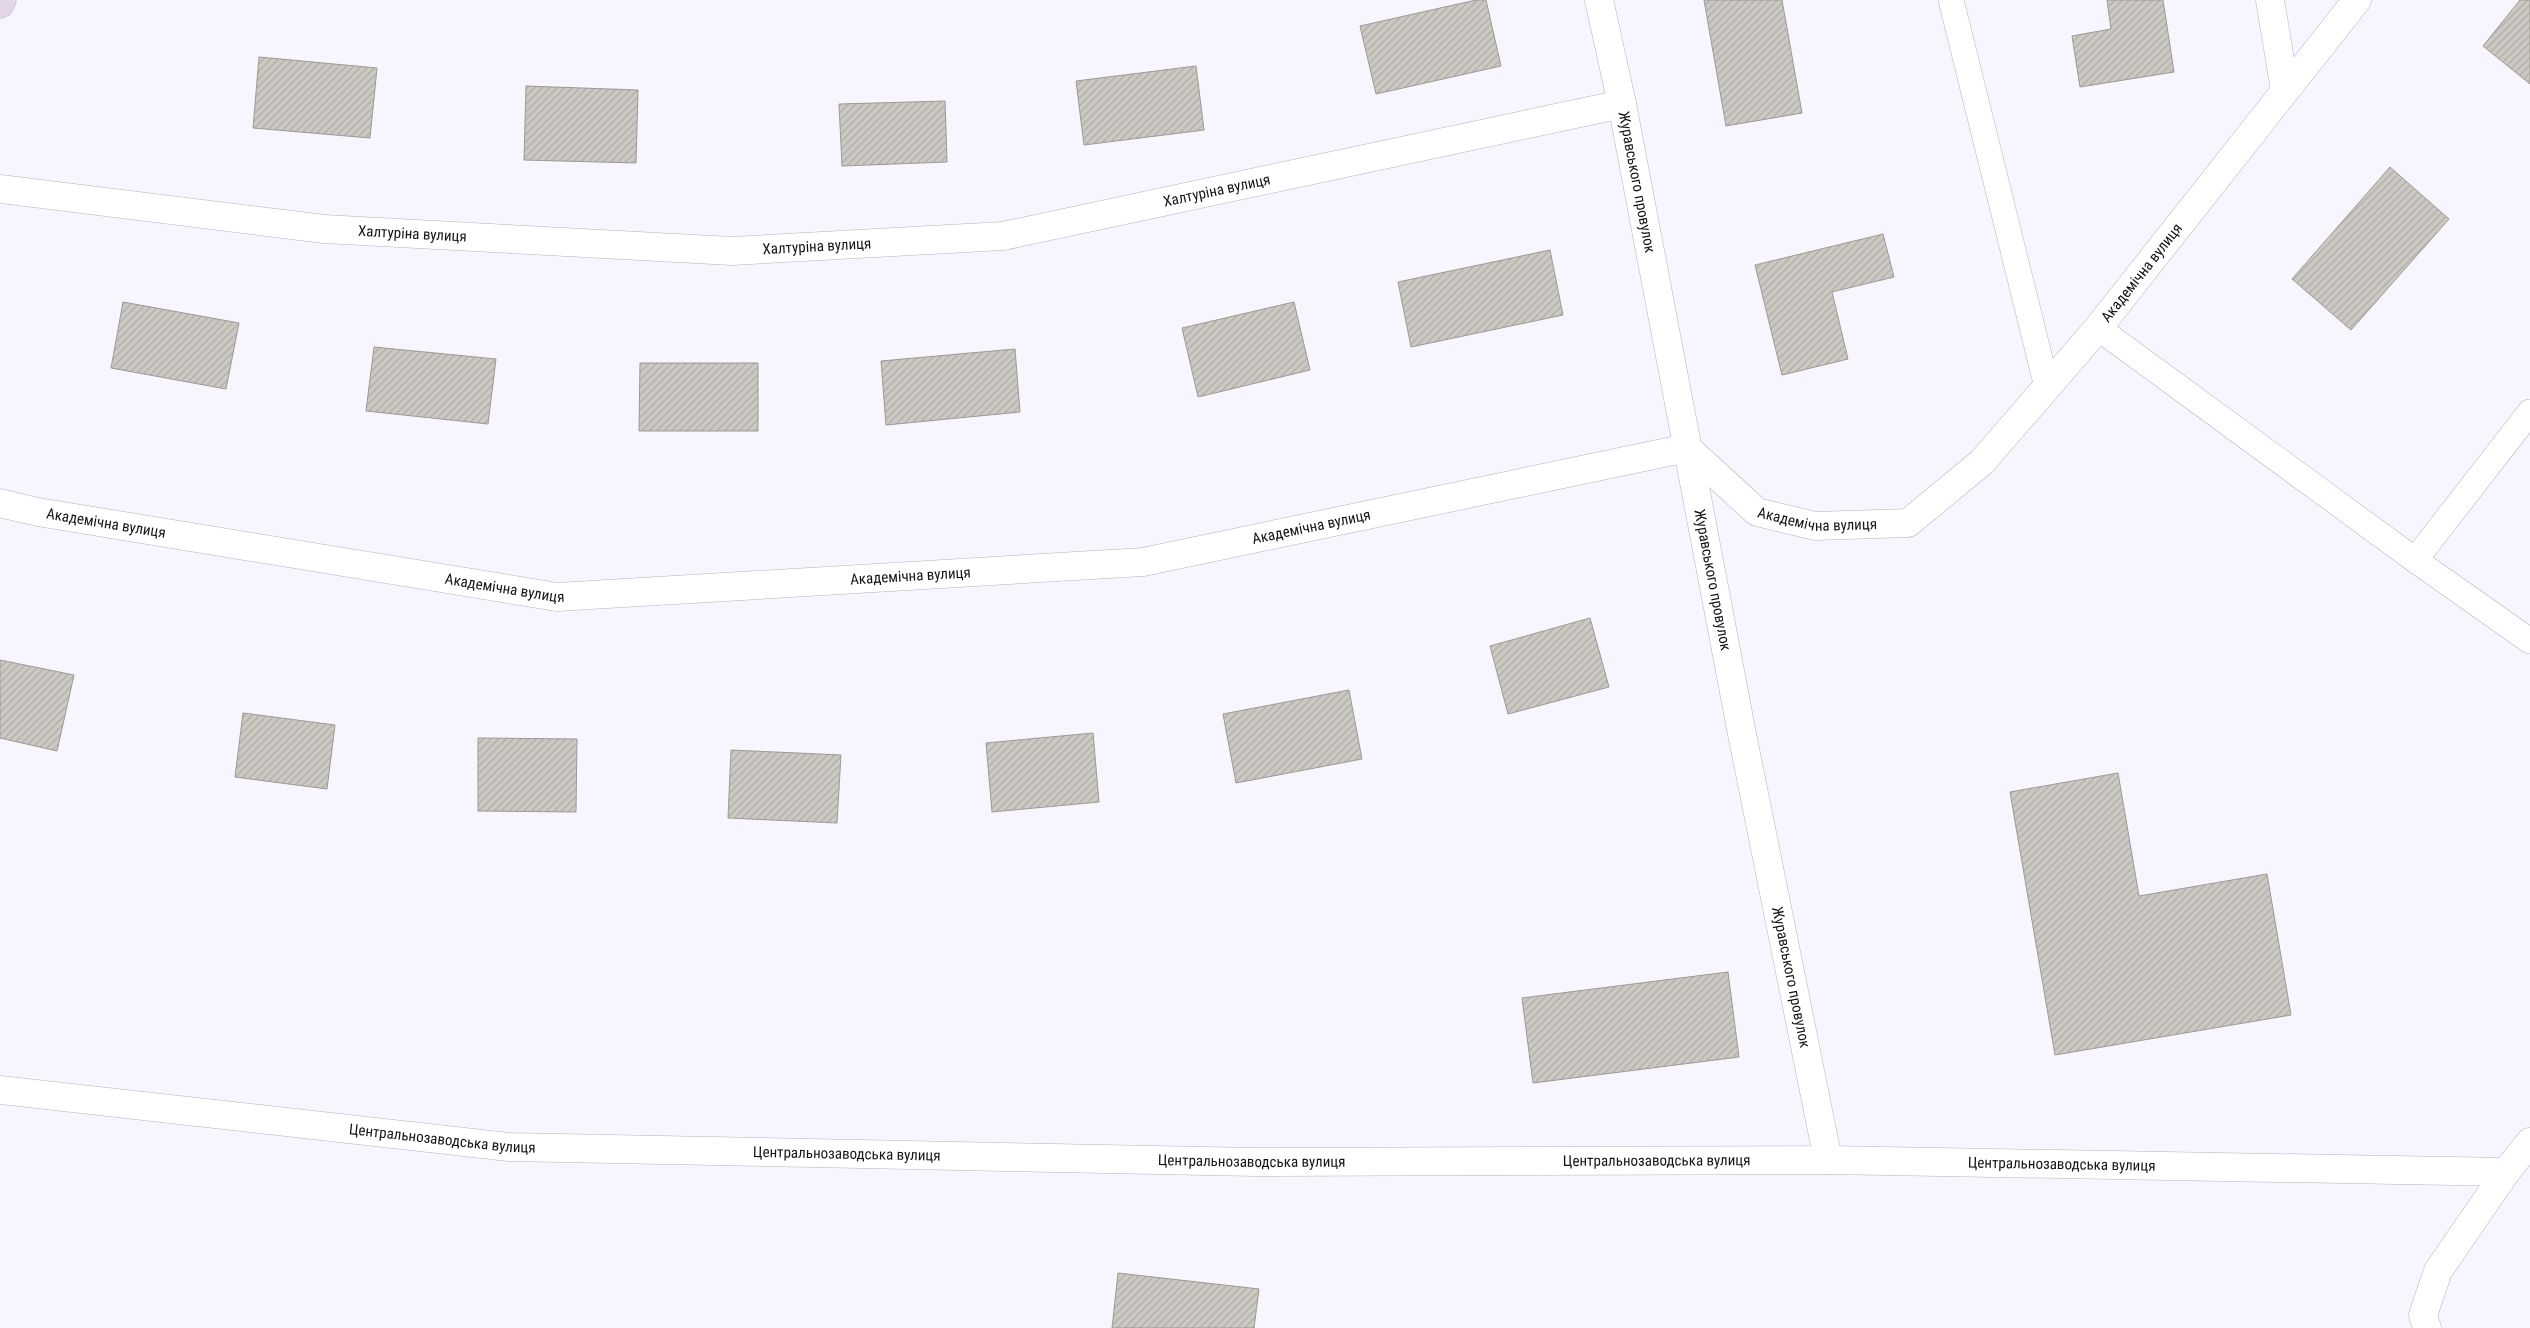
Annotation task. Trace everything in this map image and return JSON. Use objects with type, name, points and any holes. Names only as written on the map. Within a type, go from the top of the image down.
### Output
[{"type":"main road","points":[[0,4],[2,0]]},
{"type":"street","name":"Журавського провулок","points":[[1599,0],[1622,104],[1687,448],[1828,1160]]},
{"type":"street","points":[[2270,0],[2284,90]]},
{"type":"street","name":"Академічна вулиця","points":[[0,503],[38,512],[558,597],[1143,562],[1687,448],[1757,512],[1815,526],[1908,523],[1982,462],[2098,328],[2284,90],[2357,0]]},
{"type":"street","name":"Халтуріна вулиця","points":[[0,188],[324,230],[741,251],[1003,236],[1622,104]]},
{"type":"street","name":"Центральнозаводська вулиця","points":[[0,1090],[509,1146],[1256,1162],[1828,1160],[2506,1172]]},
{"type":"street","points":[[2427,1328],[2423,1315],[2438,1272],[2506,1172],[2530,1142]]},
{"type":"lane","points":[[1951,0],[2047,387]]},
{"type":"lane","points":[[2098,328],[2414,560],[2530,641]]},
{"type":"lane","points":[[2414,560],[2530,412]]},
{"type":"building","points":[[1476,0],[1486,0],[1501,66],[1376,94],[1360,26]]},
{"type":"building","points":[[1704,0],[1782,0],[1802,113],[1726,126]]},
{"type":"building","points":[[2107,0],[2163,0],[2174,72],[2080,87],[2072,36],[2111,29]]},
{"type":"building","points":[[2520,0],[2530,0],[2530,84],[2483,46]]},
{"type":"building","points":[[259,57],[377,68],[370,138],[253,128]]},
{"type":"building","points":[[1196,66],[1204,130],[1084,145],[1076,81]]},
{"type":"building","points":[[526,86],[638,90],[636,163],[524,160]]},
{"type":"building","points":[[945,101],[947,162],[842,166],[839,104]]},
{"type":"building","points":[[2390,167],[2449,219],[2351,330],[2292,279]]},
{"type":"building","points":[[1883,234],[1894,277],[1832,292],[1848,359],[1782,375],[1755,265]]},
{"type":"building","points":[[1550,250],[1563,315],[1411,347],[1398,282]]},
{"type":"building","points":[[123,302],[239,323],[226,389],[111,368]]},
{"type":"building","points":[[1294,302],[1310,370],[1198,397],[1182,328]]},
{"type":"building","points":[[374,347],[496,359],[488,424],[366,411]]},
{"type":"building","points":[[1015,349],[1020,412],[886,425],[881,361]]},
{"type":"building","points":[[640,363],[758,363],[758,431],[639,431]]},
{"type":"building","points":[[1590,618],[1609,687],[1508,714],[1490,646]]},
{"type":"building","points":[[0,660],[74,675],[57,751],[0,738]]},
{"type":"building","points":[[1349,690],[1362,759],[1236,783],[1223,714]]},
{"type":"building","points":[[243,713],[335,725],[327,789],[235,777]]},
{"type":"building","points":[[1093,733],[1099,802],[992,812],[986,743]]},
{"type":"building","points":[[478,738],[577,739],[576,812],[478,811]]},
{"type":"building","points":[[731,750],[841,755],[837,823],[728,818]]},
{"type":"building","points":[[2118,773],[2139,896],[2267,874],[2291,1015],[2055,1055],[2010,792]]},
{"type":"building","points":[[1728,972],[1739,1057],[1533,1083],[1522,998]]},
{"type":"building","points":[[1118,1273],[1259,1289],[1254,1328],[1112,1328]]}]
